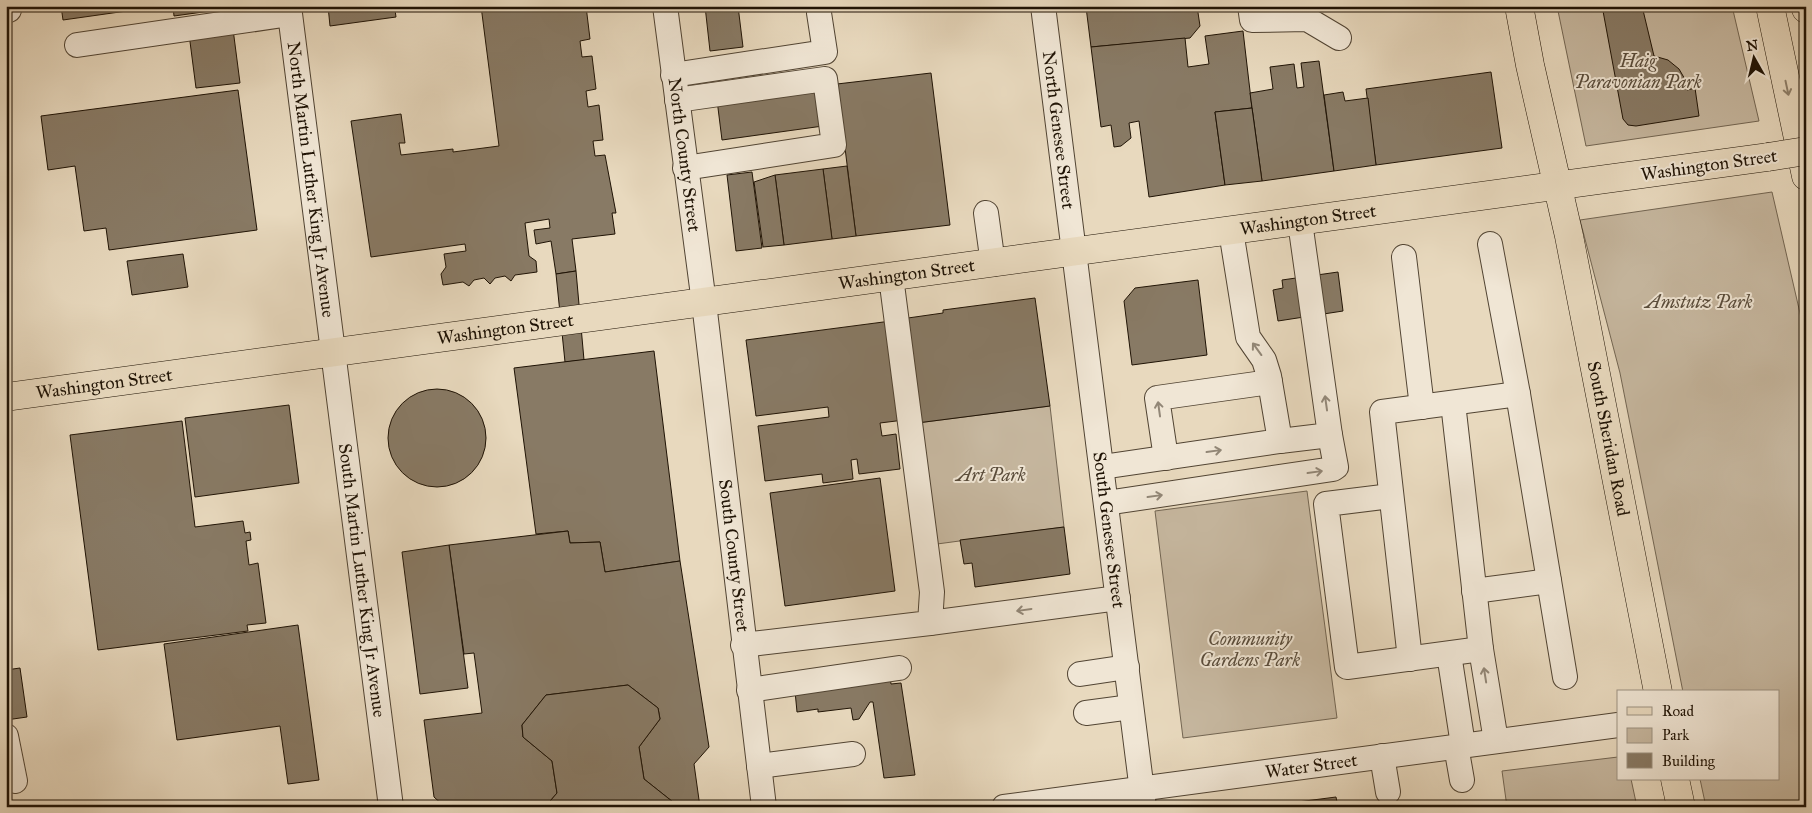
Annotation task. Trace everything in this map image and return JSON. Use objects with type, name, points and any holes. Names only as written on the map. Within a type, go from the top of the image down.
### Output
[{"type":"main road","name":"South Sheridan Road","points":[[1519,6],[1530,65],[1558,186],[1658,690]]},
{"type":"main road","points":[[1770,6],[1806,176]]},
{"type":"main road","name":"Washington Street","points":[[6,397],[891,278],[1806,151]]},
{"type":"main road","points":[[1675,780],[1681,807]]},
{"type":"street","points":[[6,10],[9,10],[8,6]]},
{"type":"street","name":"North County Street","points":[[665,6],[704,303]]},
{"type":"street","name":"North Genesee Street","points":[[1043,6],[1075,252]]},
{"type":"street","points":[[1250,6],[1252,20],[1307,19],[1339,38]]},
{"type":"street","points":[[77,45],[289,10]]},
{"type":"street","name":"North Martin Luther King Jr Avenue","points":[[289,10],[333,354]]},
{"type":"street","points":[[674,75],[825,52],[819,12]]},
{"type":"street","points":[[677,100],[825,79],[834,145],[685,168]]},
{"type":"street","points":[[986,213],[993,264]]},
{"type":"street","points":[[1106,503],[1333,470],[1336,467],[1300,222]]},
{"type":"street","points":[[1231,231],[1248,337],[1264,360],[1270,382],[1280,441]]},
{"type":"street","points":[[1490,244],[1518,394],[1565,678]]},
{"type":"street","name":"South Genesee Street","points":[[1075,252],[1143,798]]},
{"type":"street","points":[[1404,257],[1422,407]]},
{"type":"street","points":[[891,278],[932,592],[930,623]]},
{"type":"street","name":"South County Street","points":[[704,303],[764,807]]},
{"type":"street","name":"South Martin Luther King Jr Avenue","points":[[333,354],[391,807]]},
{"type":"street","points":[[1166,458],[1157,398],[1270,382]]},
{"type":"street","points":[[1410,659],[1382,412],[1518,394]]},
{"type":"street","points":[[1453,403],[1481,649],[1496,741]]},
{"type":"street","points":[[1102,467],[1330,435]]},
{"type":"street","points":[[1391,496],[1326,504],[1347,667],[1481,649]]},
{"type":"street","points":[[1474,591],[1549,581]]},
{"type":"street","points":[[744,645],[1118,598]]},
{"type":"street","points":[[1449,654],[1462,780]]},
{"type":"street","points":[[1080,674],[1127,667]]},
{"type":"street","points":[[749,690],[899,668]]},
{"type":"street","points":[[1086,713],[1132,707]]},
{"type":"street","name":"Water Street","points":[[1004,807],[1143,798],[1382,756],[1617,725]]},
{"type":"street","points":[[6,736],[15,781]]},
{"type":"street","points":[[759,766],[853,754]]},
{"type":"street","points":[[1382,756],[1388,792]]},
{"type":"green space","name":"Haig Paravonian Park","points":[[1557,6],[1732,6],[1759,121],[1586,146]]},
{"type":"green space","name":"Amstutz Park","points":[[1772,192],[1806,339],[1806,807],[1706,807],[1700,780],[1780,780],[1780,690],[1683,690],[1620,373],[1580,220]]},
{"type":"green space","name":"Art Park","points":[[1050,406],[1064,527],[937,544],[917,423]]},
{"type":"green space","name":"Community Gardens Park","points":[[1307,491],[1337,718],[1183,738],[1155,511]]},
{"type":"green space","points":[[1617,757],[1617,780],[1631,780],[1637,807],[1507,807],[1502,771]]},
{"type":"building","points":[[61,6],[162,6],[63,20]]},
{"type":"building","points":[[173,6],[231,6],[232,8],[174,16]]},
{"type":"building","points":[[328,6],[422,6],[395,10],[396,17],[330,26]]},
{"type":"building","points":[[481,6],[586,6],[590,39],[580,41],[582,57],[592,56],[596,89],[586,91],[588,107],[599,105],[603,140],[593,141],[595,156],[605,155],[616,213],[612,213],[615,234],[572,239],[576,271],[556,274],[551,241],[536,244],[534,230],[550,228],[549,219],[525,223],[529,256],[536,261],[537,272],[515,275],[511,281],[505,276],[495,278],[490,284],[484,278],[474,280],[469,286],[463,282],[443,285],[441,274],[446,267],[444,254],[466,251],[465,244],[371,257],[351,121],[401,114],[405,143],[399,143],[401,155],[453,149],[453,152],[499,146]]},
{"type":"building","points":[[705,6],[738,6],[743,47],[710,51]]},
{"type":"building","points":[[1197,6],[1200,26],[1190,38],[1091,47],[1086,7]]},
{"type":"building","points":[[1260,6],[1330,6],[1291,11],[1261,12]]},
{"type":"building","points":[[1625,6],[1642,6],[1654,56],[1668,60],[1679,69],[1686,81],[1687,90],[1695,88],[1699,116],[1636,126],[1628,125],[1623,119],[1603,11]]},
{"type":"building","points":[[233,29],[240,83],[196,88],[189,34]]},
{"type":"building","points":[[1243,31],[1252,108],[1215,112],[1225,185],[1149,197],[1139,121],[1129,123],[1131,138],[1121,146],[1114,147],[1111,125],[1101,127],[1091,47],[1185,38],[1188,67],[1209,64],[1205,36]]},
{"type":"building","points":[[1319,61],[1334,171],[1262,181],[1250,93],[1273,89],[1270,67],[1294,64],[1297,88],[1304,87],[1301,63]]},
{"type":"building","points":[[1491,72],[1502,148],[1376,165],[1366,89]]},
{"type":"building","points":[[931,73],[950,225],[856,236],[837,84]]},
{"type":"building","points":[[817,87],[823,126],[722,140],[717,100]]},
{"type":"building","points":[[238,90],[257,230],[109,250],[106,228],[84,231],[75,166],[48,170],[41,116]]},
{"type":"building","points":[[1343,92],[1345,101],[1368,98],[1376,165],[1334,171],[1324,95]]},
{"type":"building","points":[[1252,108],[1262,181],[1225,185],[1215,112]]},
{"type":"building","points":[[847,166],[856,236],[832,239],[823,169]]},
{"type":"building","points":[[823,169],[832,239],[784,245],[775,175]]},
{"type":"building","points":[[752,172],[762,248],[736,251],[727,175]]},
{"type":"building","points":[[775,175],[784,245],[763,247],[754,182]]},
{"type":"building","points":[[183,254],[188,287],[132,295],[127,261]]},
{"type":"building","points":[[576,271],[584,360],[565,362],[556,274]]},
{"type":"building","points":[[1338,272],[1343,311],[1278,321],[1273,290],[1283,288],[1282,280]]},
{"type":"building","points":[[1198,280],[1207,355],[1132,365],[1124,301],[1135,288]]},
{"type":"building","points":[[1035,298],[1050,406],[917,423],[901,319],[943,313],[943,310]]},
{"type":"building","points":[[891,321],[904,420],[880,423],[882,436],[896,434],[900,469],[859,474],[857,459],[851,460],[853,479],[823,483],[822,474],[765,481],[758,426],[829,417],[828,407],[756,416],[746,340]]},
{"type":"building","points":[[654,351],[680,561],[605,572],[600,542],[570,543],[568,531],[536,534],[514,368]]},
{"type":"building","points":[[437,389],[456,392],[472,403],[483,419],[486,438],[483,457],[472,473],[456,484],[437,487],[418,484],[402,473],[391,457],[388,438],[391,419],[402,403],[418,392]]},
{"type":"building","points":[[289,405],[299,483],[195,497],[185,418]]},
{"type":"building","points":[[182,421],[195,527],[243,521],[245,533],[250,532],[251,540],[246,541],[249,565],[258,563],[266,623],[247,625],[248,631],[98,650],[70,435]]},
{"type":"building","points":[[880,478],[895,591],[785,606],[770,493]]},
{"type":"building","points":[[1064,527],[1070,574],[975,587],[972,563],[964,564],[960,540]]},
{"type":"building","points":[[568,531],[570,543],[600,542],[605,572],[680,561],[709,747],[694,764],[700,807],[674,807],[673,802],[644,779],[639,747],[660,719],[658,708],[628,685],[546,695],[522,725],[523,737],[552,761],[557,793],[545,807],[445,807],[434,797],[424,720],[482,713],[474,653],[464,654],[449,545]]},
{"type":"building","points":[[449,545],[468,688],[420,694],[402,552]]},
{"type":"building","points":[[298,625],[319,780],[288,784],[280,726],[177,740],[164,644]]},
{"type":"building","points":[[20,668],[27,717],[6,720],[6,670]]},
{"type":"building","points":[[890,677],[891,684],[901,683],[915,775],[884,778],[873,702],[870,702],[859,719],[853,720],[851,708],[818,712],[818,709],[797,712],[795,691]]},
{"type":"building","points":[[628,685],[658,708],[660,719],[639,747],[644,779],[673,802],[674,807],[545,807],[557,793],[552,761],[523,737],[522,725],[546,695]]},
{"type":"building","points":[[1336,797],[1338,807],[1259,807]]}]
